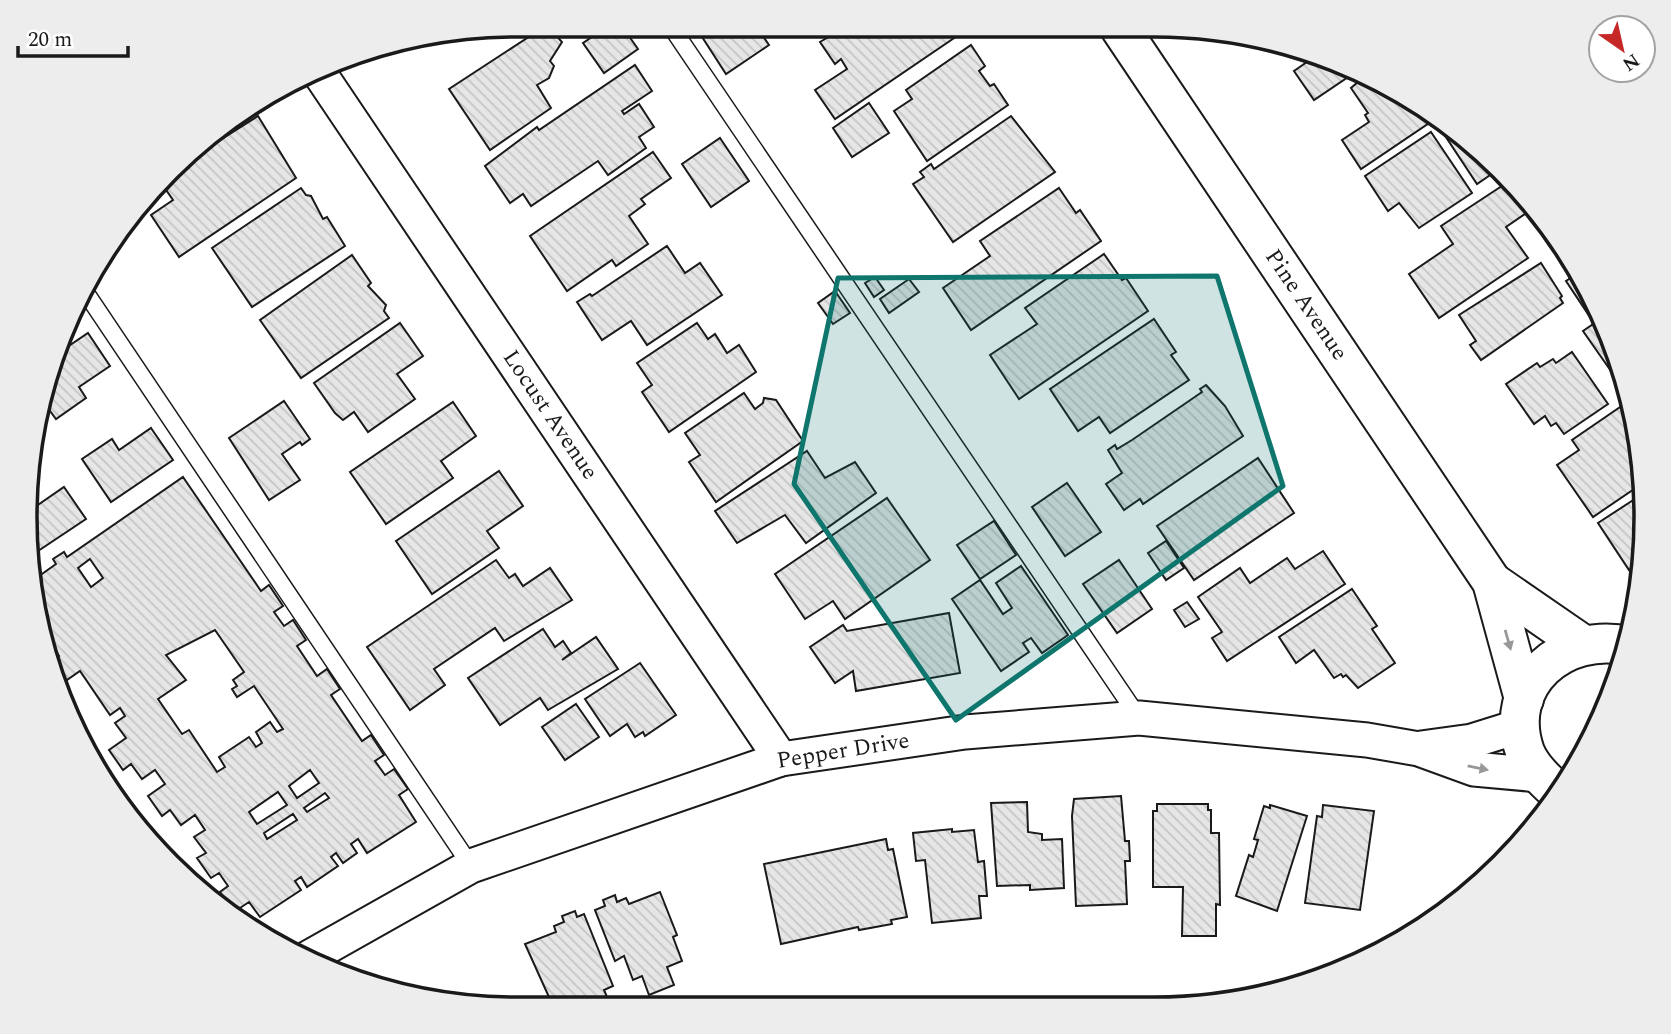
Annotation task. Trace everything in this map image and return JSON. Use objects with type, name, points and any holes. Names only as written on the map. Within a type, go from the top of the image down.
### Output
[{"type":"street","name":"Pine Avenue","points":[[1126,37],[1492,582],[1522,712],[1525,752],[1549,784]]},
{"type":"street","name":"Locust Avenue","points":[[323,78],[782,759]]},
{"type":"street","name":"Pine Avenue","points":[[1492,582],[1582,644]]},
{"type":"street","points":[[1522,712],[1537,674],[1557,656],[1582,644],[1609,641],[1617,643]]},
{"type":"street","name":"Pepper Drive","points":[[1419,749],[1472,741],[1522,712]]},
{"type":"street","name":"Pepper Drive","points":[[316,953],[471,866],[782,759],[965,732],[1139,718],[1367,740],[1419,749],[1474,769],[1549,784]]},
{"type":"lane","points":[[678,37],[1139,718]]},
{"type":"lane","points":[[90,298],[471,866]]},
{"type":"highlighted area","points":[[1217,276],[1283,486],[956,720],[794,484],[838,278]]},
{"type":"building","points":[[529,37],[558,37],[562,42],[550,61],[554,66],[549,78],[537,85],[551,108],[490,150],[449,89]]},
{"type":"building","points":[[592,37],[630,37],[638,49],[604,73],[583,43]]},
{"type":"building","points":[[702,37],[764,37],[769,45],[726,74]]},
{"type":"building","points":[[828,37],[956,37],[835,119],[815,90],[847,69],[841,59],[835,64],[820,42]]},
{"type":"building","points":[[971,45],[985,66],[979,71],[990,86],[994,84],[1008,105],[927,161],[894,111],[912,99],[906,90]]},
{"type":"building","points":[[1307,62],[1347,77],[1314,100],[1294,71]]},
{"type":"building","points":[[635,65],[652,91],[622,111],[624,114],[639,104],[654,127],[639,137],[646,148],[608,175],[598,161],[531,206],[523,194],[510,203],[485,166],[537,127],[539,130]]},
{"type":"building","points":[[1358,82],[1429,123],[1361,169],[1342,140],[1369,122],[1365,115],[1368,113],[1351,88]]},
{"type":"building","points":[[869,103],[889,133],[852,157],[833,128]]},
{"type":"building","points":[[258,116],[296,178],[179,257],[151,215],[173,200],[166,189],[177,177],[219,141]]},
{"type":"building","points":[[1011,116],[1055,172],[953,242],[913,184],[924,177],[920,172],[931,164],[934,169]]},
{"type":"building","points":[[1431,132],[1472,193],[1419,228],[1399,203],[1388,211],[1365,176]]},
{"type":"building","points":[[1445,135],[1491,174],[1477,184]]},
{"type":"building","points":[[720,138],[749,181],[711,207],[682,164]]},
{"type":"building","points":[[653,152],[671,178],[641,199],[645,204],[629,216],[648,244],[616,266],[612,260],[567,291],[530,236]]},
{"type":"building","points":[[1502,186],[1526,213],[1506,227],[1528,258],[1439,318],[1409,274],[1453,244],[1441,226]]},
{"type":"building","points":[[301,188],[306,195],[311,196],[323,219],[327,217],[345,246],[252,307],[212,248]]},
{"type":"building","points":[[1059,188],[1076,213],[1080,210],[1101,241],[971,330],[943,288],[990,256],[980,241]]},
{"type":"building","points":[[667,246],[685,273],[700,263],[722,295],[647,345],[631,321],[602,340],[577,302],[590,294],[592,296]]},
{"type":"building","points":[[1104,254],[1122,280],[1126,278],[1148,311],[1019,399],[990,355],[1037,324],[1025,308]]},
{"type":"building","points":[[352,255],[371,283],[368,286],[386,305],[384,311],[389,318],[301,378],[260,320]]},
{"type":"building","points":[[1541,263],[1562,296],[1560,298],[1563,303],[1481,360],[1470,345],[1476,341],[1459,315]]},
{"type":"building","points":[[875,277],[884,290],[874,297],[865,283]]},
{"type":"building","points":[[1571,278],[1590,317],[1590,317],[1566,281]]},
{"type":"building","points":[[909,279],[919,292],[889,313],[880,299]]},
{"type":"building","points":[[835,291],[850,313],[833,324],[818,303]]},
{"type":"building","points":[[1154,319],[1176,352],[1171,355],[1189,380],[1110,433],[1099,417],[1078,431],[1050,389]]},
{"type":"building","points":[[400,323],[423,356],[397,374],[415,399],[368,432],[354,412],[343,420],[335,413],[314,383]]},
{"type":"building","points":[[697,323],[708,339],[715,334],[727,353],[739,345],[756,372],[669,432],[642,392],[652,385],[637,363]]},
{"type":"building","points":[[1594,324],[1612,372],[1583,331]]},
{"type":"building","points":[[88,333],[110,366],[79,387],[86,398],[56,419],[49,410],[68,346]]},
{"type":"building","points":[[1572,352],[1608,404],[1564,434],[1556,423],[1551,426],[1545,416],[1534,424],[1506,384],[1537,363],[1540,367],[1553,359],[1556,363]]},
{"type":"building","points":[[1206,385],[1225,406],[1243,436],[1143,504],[1140,499],[1124,510],[1106,484],[1122,473],[1108,450],[1115,445],[1117,449],[1132,440],[1202,392],[1200,389]]},
{"type":"building","points":[[744,393],[755,409],[763,403],[764,398],[776,400],[803,441],[716,502],[689,462],[700,455],[685,433]]},
{"type":"building","points":[[284,401],[310,439],[282,454],[300,480],[269,500],[229,438]]},
{"type":"building","points":[[453,402],[476,436],[441,461],[453,478],[386,524],[350,472]]},
{"type":"building","points":[[1621,406],[1633,490],[1593,517],[1557,465],[1579,450],[1572,440]]},
{"type":"building","points":[[151,428],[173,460],[111,502],[82,459],[112,439],[119,450]]},
{"type":"building","points":[[807,451],[825,478],[855,462],[876,493],[806,543],[785,515],[737,543],[715,511]]},
{"type":"building","points":[[1258,458],[1294,513],[1194,580],[1157,526]]},
{"type":"building","points":[[499,471],[523,506],[487,531],[499,548],[432,594],[396,541]]},
{"type":"building","points":[[183,477],[261,591],[269,585],[283,606],[274,612],[284,626],[293,620],[306,640],[297,646],[317,676],[327,669],[340,689],[331,695],[362,741],[371,735],[384,755],[375,761],[385,775],[394,769],[408,789],[399,795],[416,822],[367,853],[358,839],[351,844],[357,853],[343,863],[336,853],[331,857],[338,866],[307,887],[301,877],[295,881],[301,890],[260,917],[249,902],[239,908],[225,898],[220,892],[228,886],[219,873],[211,878],[197,858],[206,853],[194,837],[205,830],[195,815],[181,825],[170,810],[162,816],[148,796],[165,784],[155,770],[142,779],[131,764],[123,770],[109,750],[126,738],[115,723],[125,716],[120,708],[110,715],[80,671],[66,681],[53,641],[41,575],[56,564],[53,559],[64,552],[67,557]],"holes":[[[90,559],[103,578],[91,587],[78,568]],[[215,630],[244,672],[233,680],[237,686],[232,689],[237,697],[254,686],[283,729],[277,732],[270,722],[256,732],[262,743],[256,747],[249,737],[219,757],[225,767],[217,772],[189,730],[182,734],[158,699],[186,680],[166,655]],[[310,770],[319,783],[297,798],[289,786]],[[278,792],[287,805],[257,824],[249,812]],[[325,793],[329,798],[307,812],[304,808]],[[293,814],[297,820],[267,839],[264,833]]]},
{"type":"building","points":[[1067,483],[1101,532],[1065,556],[1032,507]]},
{"type":"building","points":[[64,487],[86,519],[38,551],[37,505]]},
{"type":"building","points":[[887,498],[930,560],[845,619],[833,601],[805,619],[775,574]]},
{"type":"building","points":[[1633,500],[1631,569],[1629,570],[1598,523]]},
{"type":"building","points":[[994,521],[1016,555],[980,579],[957,545]]},
{"type":"building","points":[[1166,541],[1184,568],[1166,580],[1148,553]]},
{"type":"building","points":[[1323,551],[1345,584],[1227,661],[1212,638],[1222,632],[1198,597],[1240,568],[1250,583],[1287,558],[1295,569]]},
{"type":"building","points":[[496,560],[509,578],[515,574],[523,586],[550,568],[572,600],[504,641],[495,628],[434,669],[445,685],[410,710],[367,647]]},
{"type":"building","points":[[1119,560],[1152,609],[1117,633],[1083,584]]},
{"type":"building","points":[[1021,566],[1068,635],[1042,653],[1031,638],[1023,643],[1029,652],[1001,671],[952,599],[980,580],[1003,614],[1012,608],[996,583]]},
{"type":"building","points":[[1352,589],[1377,626],[1372,629],[1395,663],[1358,688],[1346,675],[1343,677],[1341,674],[1334,678],[1314,650],[1296,663],[1279,637]]},
{"type":"building","points":[[1187,602],[1199,619],[1185,627],[1174,610]]},
{"type":"building","points":[[949,613],[960,673],[856,691],[853,671],[835,683],[810,647],[843,625],[847,631]]},
{"type":"building","points":[[543,629],[555,647],[563,641],[571,653],[562,660],[596,637],[618,669],[548,710],[540,698],[500,725],[468,678]]},
{"type":"building","points":[[640,663],[676,715],[645,736],[643,732],[635,737],[627,724],[610,736],[585,699]]},
{"type":"building","points":[[576,704],[599,737],[565,760],[542,727]]},
{"type":"building","points":[[1121,796],[1125,841],[1129,841],[1130,861],[1125,861],[1127,904],[1076,906],[1072,816],[1074,799]]},
{"type":"building","points":[[1027,802],[1028,832],[1042,834],[1042,840],[1062,839],[1064,888],[1030,890],[1030,885],[997,886],[991,803]]},
{"type":"building","points":[[1157,804],[1208,804],[1208,810],[1211,810],[1211,833],[1219,833],[1220,905],[1216,904],[1216,936],[1182,936],[1183,887],[1153,887],[1153,811],[1157,811]]},
{"type":"building","points":[[1270,805],[1307,816],[1277,911],[1236,896],[1249,855],[1253,857],[1258,840],[1254,839],[1264,806],[1270,808]]},
{"type":"building","points":[[1323,805],[1374,811],[1360,910],[1305,903],[1317,816],[1322,817]]},
{"type":"building","points":[[952,829],[952,832],[974,830],[978,862],[984,861],[987,896],[979,896],[981,918],[932,923],[925,860],[916,861],[913,833]]},
{"type":"building","points":[[886,839],[888,850],[893,849],[907,917],[891,920],[892,924],[859,930],[858,927],[781,944],[764,864]]},
{"type":"building","points":[[660,892],[677,935],[673,937],[682,961],[667,967],[674,985],[649,995],[642,976],[633,980],[624,956],[615,961],[595,910],[605,906],[603,900],[615,895],[617,902],[626,898],[629,904]]},
{"type":"building","points":[[575,911],[577,917],[584,914],[613,986],[604,990],[607,997],[549,997],[525,944],[556,932],[554,926],[564,922],[562,916]]}]
